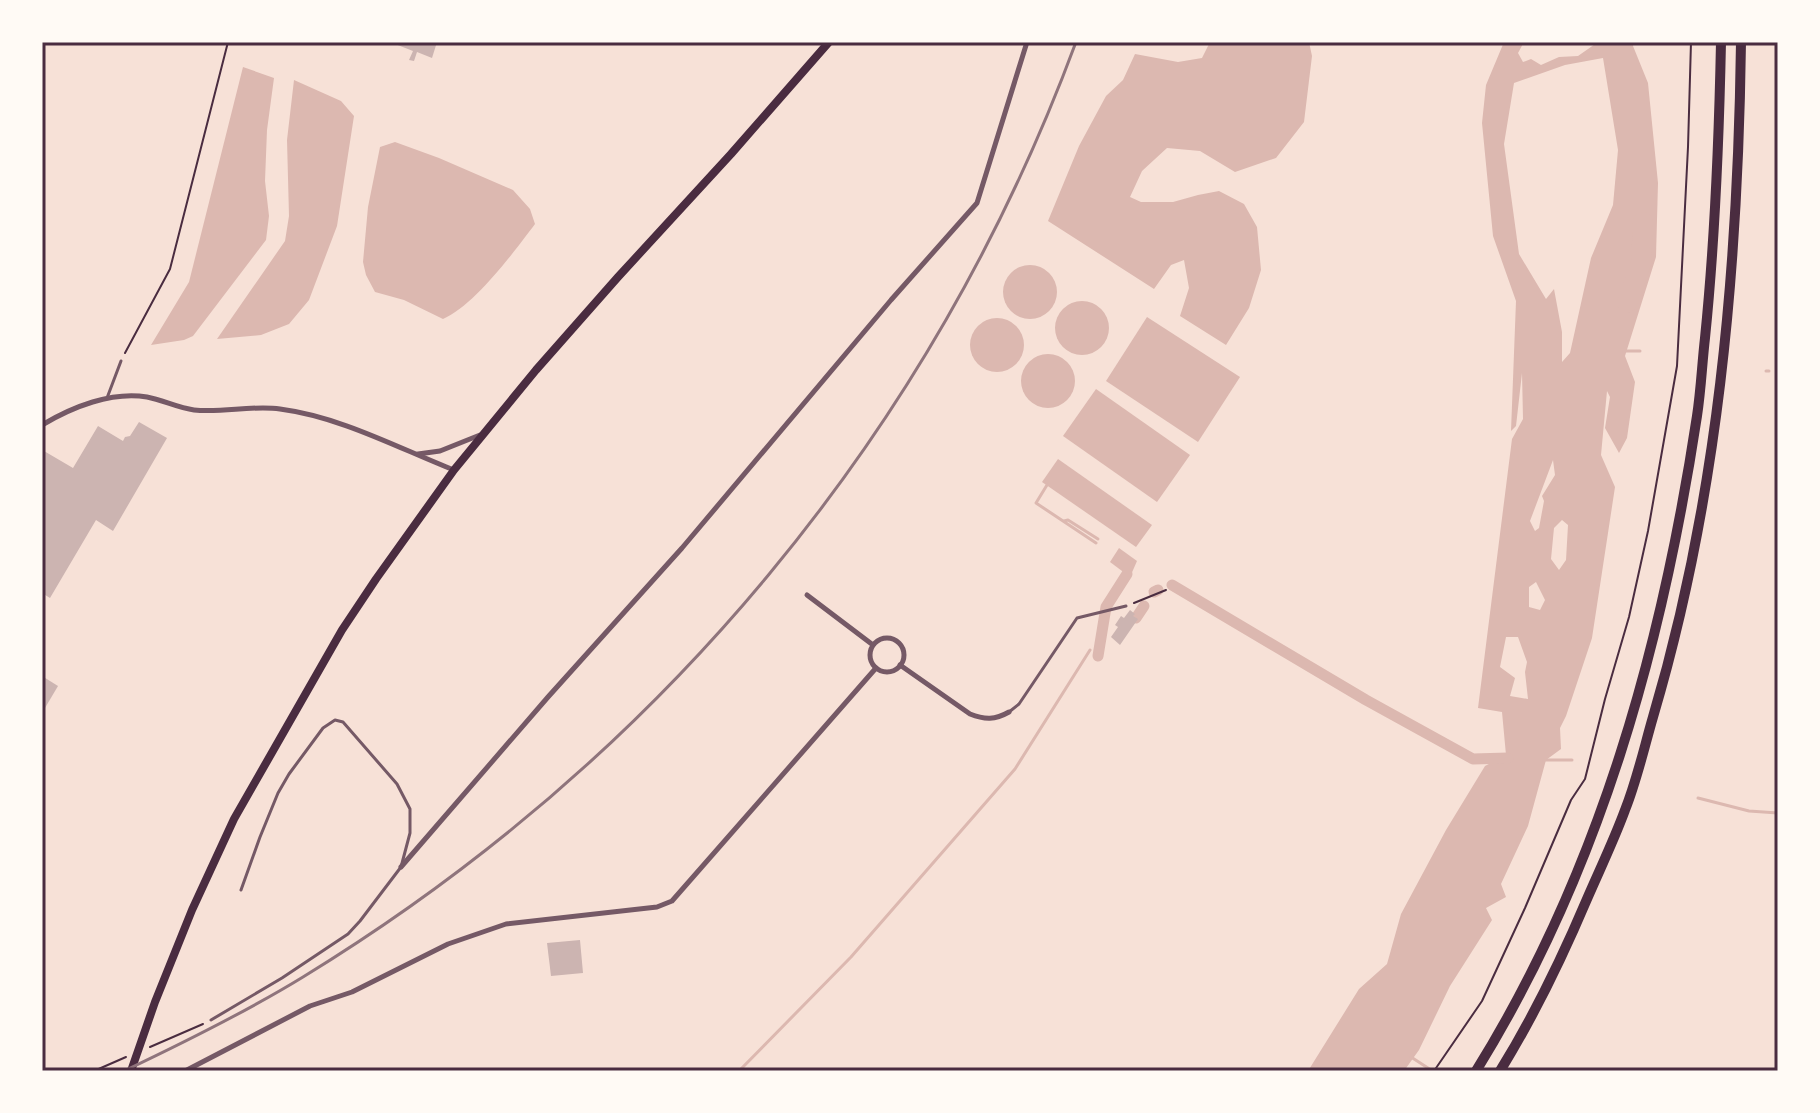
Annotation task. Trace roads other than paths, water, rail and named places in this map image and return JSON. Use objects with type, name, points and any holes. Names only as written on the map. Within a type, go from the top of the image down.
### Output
[{"type":"highway","points":[[1476,1071],[1528,979],[1579,868],[1622,750],[1648,662],[1671,563],[1697,414],[1712,274],[1721,42]]},
{"type":"highway","points":[[1500,1071],[1546,988],[1626,808],[1668,668],[1691,566],[1717,419],[1732,278],[1740,140],[1741,42]]},
{"type":"main road","points":[[131,1071],[192,910],[234,819],[342,630],[376,579],[454,470],[485,433],[618,277],[829,42]]},
{"type":"street","points":[[401,867],[682,548],[977,203],[1027,42]]},
{"type":"street","points":[[42,425],[59,415],[107,398],[126,395],[148,397],[195,410],[277,409],[348,427],[454,470]]},
{"type":"street","points":[[416,454],[440,451],[485,433]]},
{"type":"street","points":[[807,595],[873,645]]},
{"type":"street","points":[[887,637],[897,641],[904,655],[900,665],[886,672],[876,668],[870,655],[873,645],[887,637]]},
{"type":"street","points":[[900,665],[970,714],[983,719],[1000,718],[1009,712]]},
{"type":"street","points":[[185,1071],[310,1006],[352,992],[448,944],[506,924],[657,907],[672,901],[876,668]]},
{"type":"lane","points":[[107,398],[121,361]]},
{"type":"lane","points":[[1009,712],[1019,704],[1077,618],[1126,606]]},
{"type":"lane","points":[[211,1020],[348,934],[401,867],[411,815],[403,793],[343,722],[335,720],[323,728],[289,774],[278,793],[241,890]]},
{"type":"waterway","points":[[1627,303],[1641,263],[1643,222]]},
{"type":"waterway","points":[[1624,351],[1640,351]]},
{"type":"waterway","points":[[1047,485],[1036,503],[1096,543]]},
{"type":"waterway","points":[[1064,521],[1068,520],[1098,539]]},
{"type":"waterway","points":[[1098,656],[1106,607],[1127,574]]},
{"type":"waterway","points":[[1172,585],[1366,700],[1473,759],[1508,758]]},
{"type":"waterway","points":[[1154,592],[1158,590]]},
{"type":"waterway","points":[[1136,618],[1144,606]]},
{"type":"waterway","points":[[739,1071],[851,957],[1015,769],[1090,650]]},
{"type":"waterway","points":[[1544,760],[1572,760]]},
{"type":"waterway","points":[[1698,798],[1749,811],[1778,813]]},
{"type":"waterway","points":[[1411,1057],[1431,1070]]},
{"type":"railway","points":[[124,1071],[281,990],[432,890],[554,794],[666,689],[769,575],[862,453],[944,323],[1016,186],[1076,42]]}]
